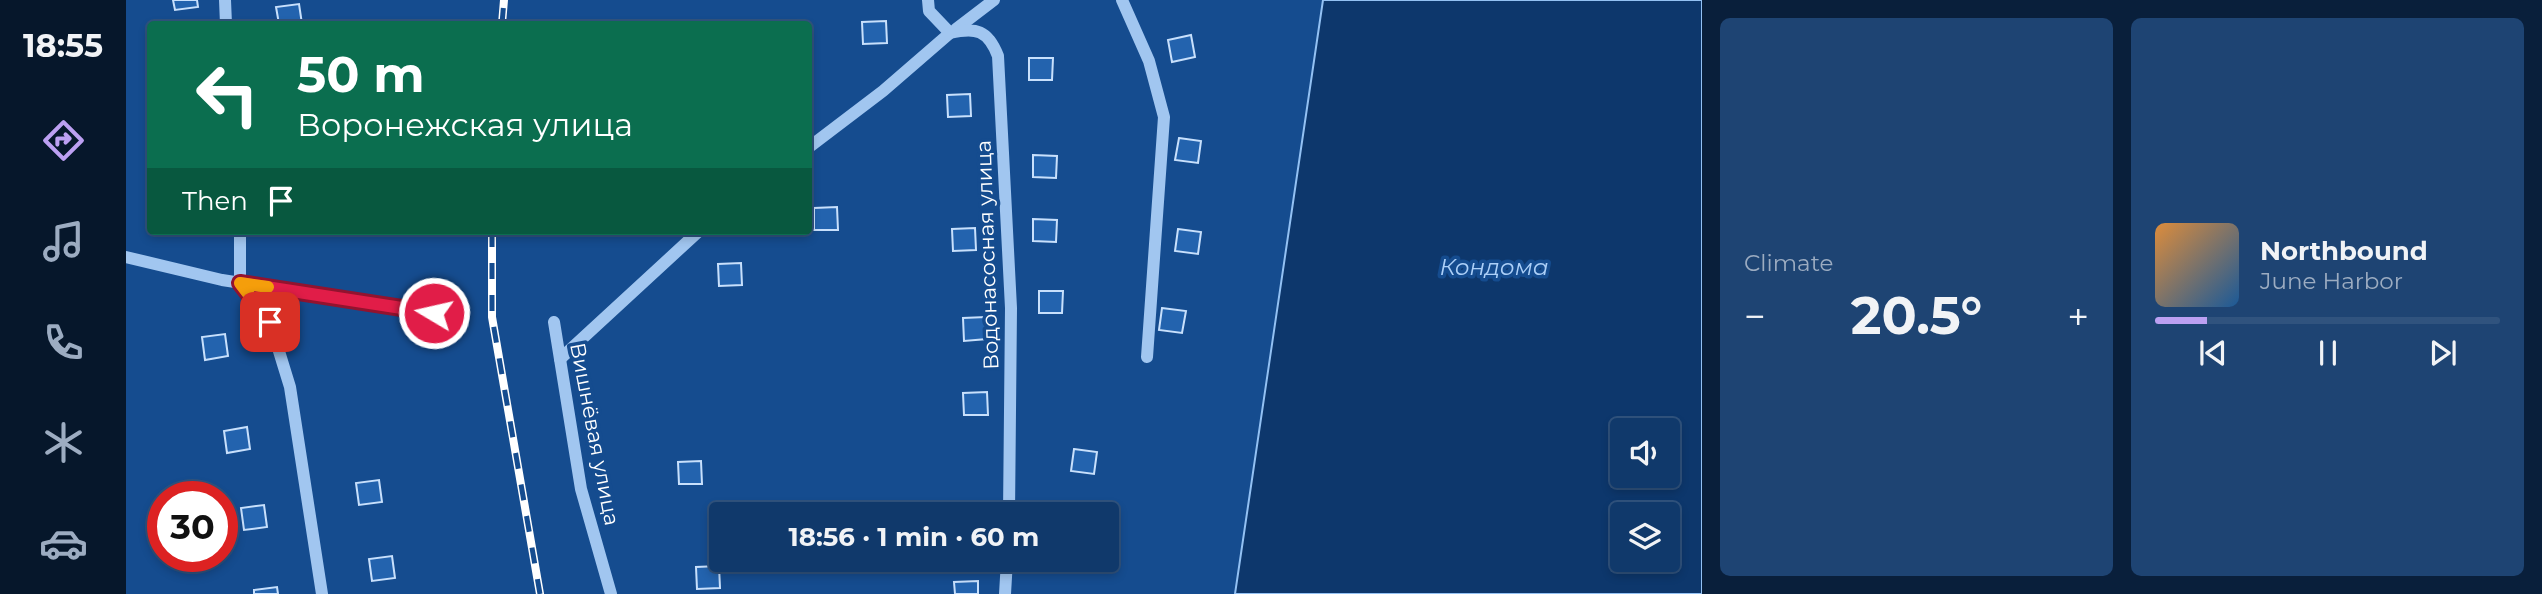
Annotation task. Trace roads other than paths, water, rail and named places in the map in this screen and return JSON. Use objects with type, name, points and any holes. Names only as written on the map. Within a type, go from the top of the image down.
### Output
[{"type":"street","points":[[225,0],[226,21]]},
{"type":"street","points":[[928,0],[929,11],[950,33]]},
{"type":"street","points":[[812,145],[994,0]]},
{"type":"street","points":[[1122,0],[1149,61],[1164,117],[1147,357]]},
{"type":"street","name":"Водонасосная улица","points":[[950,33],[977,30],[994,44],[998,56],[1011,308],[1009,502]]},
{"type":"street","points":[[240,235],[240,283],[270,322],[290,387],[322,594]]},
{"type":"street","points":[[560,359],[695,235]]},
{"type":"street","points":[[126,257],[240,283],[434,313]]},
{"type":"street","name":"Вишнёвая улица","points":[[554,322],[581,489],[611,594]]},
{"type":"street","points":[[1005,594],[1006,572]]},
{"type":"water","name":"Кондома","points":[[1323,0],[1702,0],[1702,594],[1235,594]]},
{"type":"railway","points":[[502,21],[504,0]]},
{"type":"railway","points":[[492,235],[492,317],[540,594]]}]
